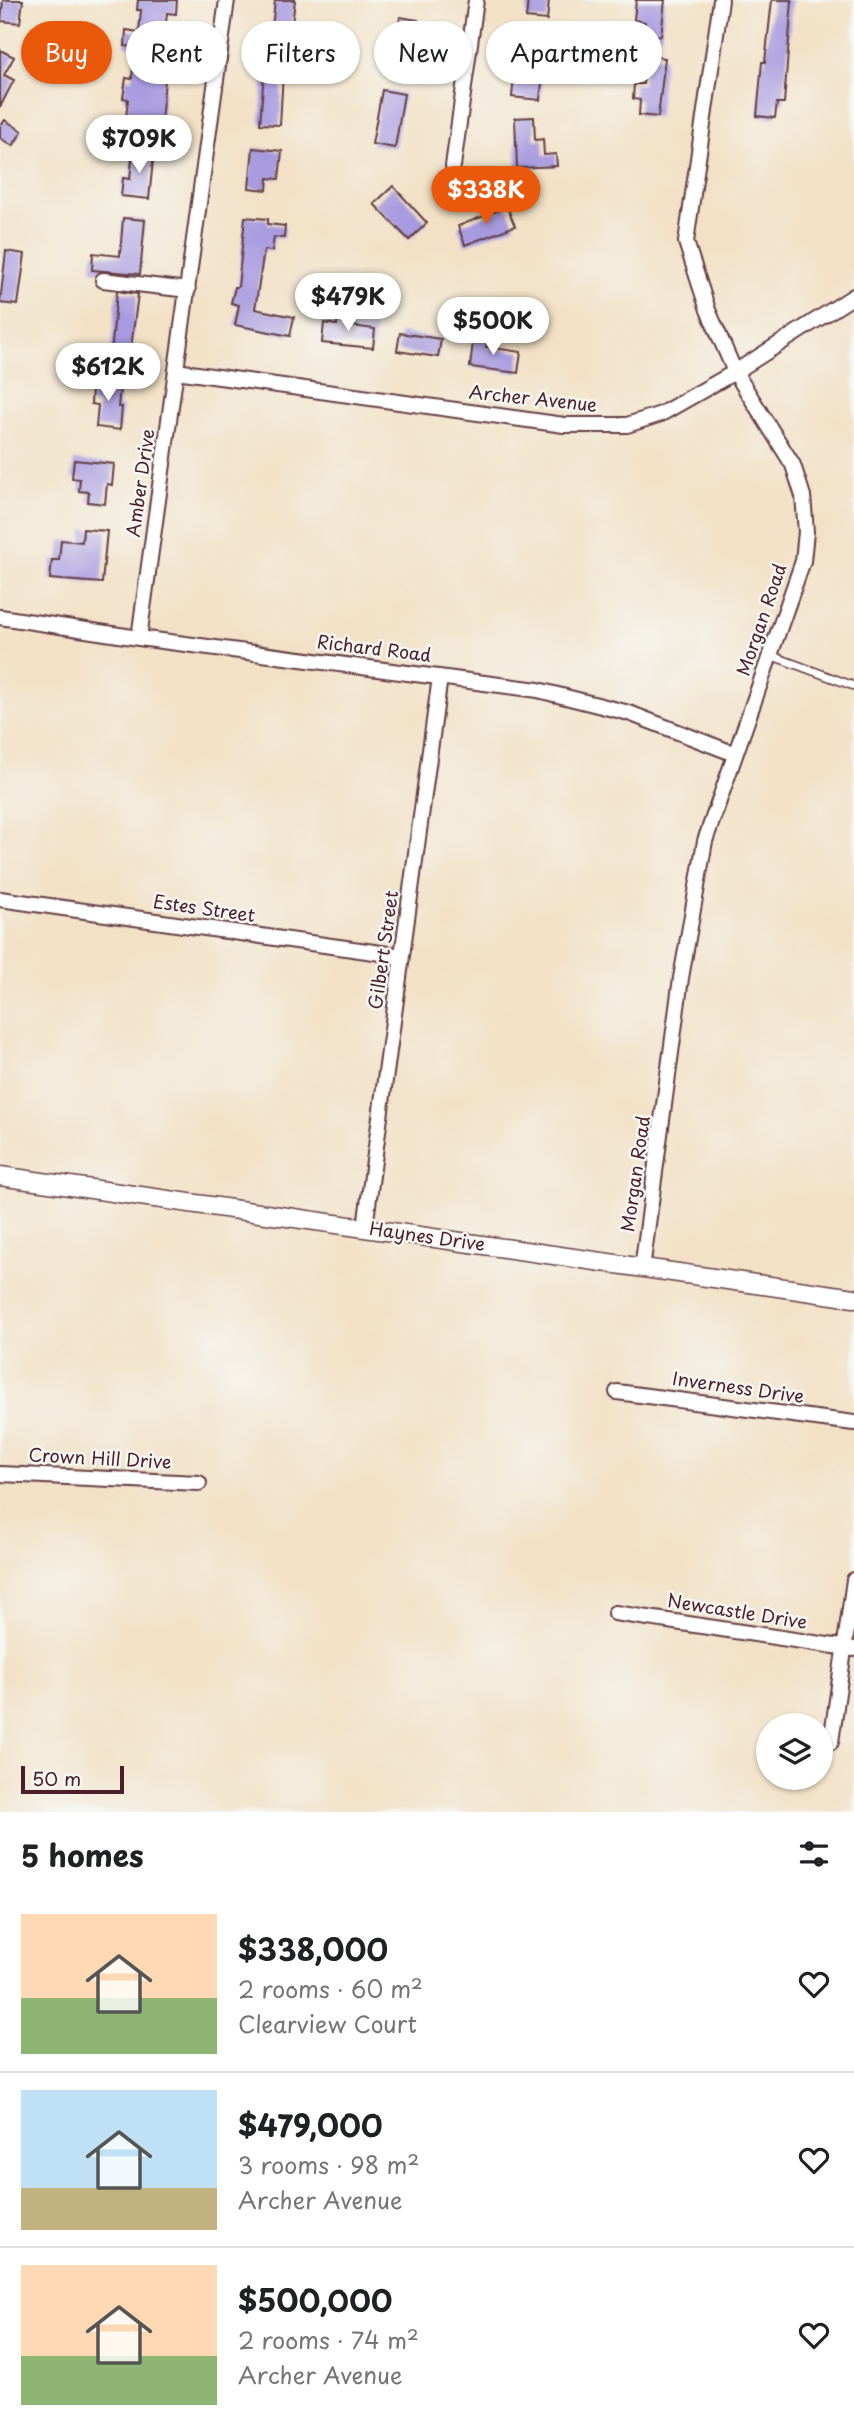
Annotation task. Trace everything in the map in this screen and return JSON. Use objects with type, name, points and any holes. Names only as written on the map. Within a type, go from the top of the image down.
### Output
[{"type":"street","name":"Amber Drive","points":[[139,638],[227,0]]},
{"type":"street","points":[[453,166],[476,0]]},
{"type":"street","name":"Morgan Road","points":[[642,1269],[681,978],[705,841],[803,561],[806,532],[803,496],[793,465],[735,372],[708,310],[686,242],[721,0]]},
{"type":"street","points":[[103,281],[188,290]]},
{"type":"street","name":"Archer Avenue","points":[[176,371],[564,425],[627,425],[660,414],[735,372],[854,296]]},
{"type":"street","name":"Richard Road","points":[[0,617],[139,638],[538,690],[629,713],[735,754]]},
{"type":"street","name":"Gilbert Street","points":[[365,1227],[440,677]]},
{"type":"street","name":"Estes Street","points":[[0,899],[402,956]]},
{"type":"street","name":"Haynes Drive","points":[[0,1176],[854,1297]]},
{"type":"street","name":"Inverness Drive","points":[[617,1392],[854,1423]]},
{"type":"street","name":"Crown Hill Drive","points":[[0,1474],[199,1483]]},
{"type":"street","points":[[833,1732],[849,1648],[854,1580]]},
{"type":"street","name":"Newcastle Drive","points":[[615,1613],[849,1648]]},
{"type":"lane","points":[[770,655],[854,686]]},
{"type":"building","points":[[3,0],[23,0],[20,23],[1,21]]},
{"type":"building","points":[[138,0],[177,0],[176,14],[167,13],[166,21],[140,21],[141,10],[137,10]]},
{"type":"building","points":[[275,0],[295,0],[292,21],[273,21]]},
{"type":"building","points":[[528,0],[549,0],[547,20],[526,18]]},
{"type":"building","points":[[636,0],[665,0],[662,27],[662,21],[634,20]]},
{"type":"building","points":[[772,0],[792,0],[784,103],[777,103],[775,118],[757,116]]},
{"type":"building","points":[[400,17],[418,20],[418,21],[399,21]]},
{"type":"building","points":[[0,50],[14,57],[4,75],[14,80],[0,107]]},
{"type":"building","points":[[662,58],[665,58],[662,83]]},
{"type":"building","points":[[126,78],[126,84],[165,84],[161,121],[126,117],[128,99],[123,98]]},
{"type":"building","points":[[263,84],[282,84],[280,125],[260,124]]},
{"type":"building","points":[[513,84],[542,84],[540,100],[512,97]]},
{"type":"building","points":[[634,84],[662,84],[658,117],[639,115],[640,100],[633,99]]},
{"type":"building","points":[[382,90],[404,94],[395,148],[372,144]]},
{"type":"building","points":[[534,117],[535,140],[543,139],[544,155],[556,154],[557,166],[517,168],[515,118]]},
{"type":"building","points":[[5,120],[22,131],[13,146],[0,138],[0,127]]},
{"type":"building","points":[[253,148],[282,151],[279,179],[268,178],[267,190],[249,188]]},
{"type":"building","points":[[133,149],[154,151],[149,199],[121,196],[123,178],[130,179]]},
{"type":"building","points":[[393,186],[427,223],[409,240],[374,204]]},
{"type":"building","points":[[507,207],[515,226],[465,245],[458,226]]},
{"type":"building","points":[[245,217],[268,219],[268,224],[285,226],[284,238],[274,237],[272,251],[264,250],[255,309],[294,317],[290,336],[235,325],[239,305],[231,303],[235,287],[238,287]]},
{"type":"building","points":[[123,218],[145,220],[140,274],[92,270],[93,253],[120,256]]},
{"type":"building","points":[[6,251],[25,254],[18,305],[0,303]]},
{"type":"building","points":[[117,291],[138,294],[130,356],[111,354]]},
{"type":"building","points":[[338,313],[352,314],[351,326],[375,329],[373,348],[322,343],[324,323],[337,325]]},
{"type":"building","points":[[400,333],[441,339],[438,357],[397,351]]},
{"type":"building","points":[[474,334],[488,336],[486,347],[521,352],[518,373],[470,367]]},
{"type":"building","points":[[102,376],[121,378],[118,407],[122,407],[120,430],[96,427],[98,405],[91,404],[92,389],[100,389]]},
{"type":"building","points":[[74,460],[114,464],[112,485],[107,484],[105,504],[88,502],[89,492],[79,491],[80,479],[72,478]]},
{"type":"building","points":[[83,529],[107,531],[102,583],[50,579],[52,560],[59,560],[61,540],[82,542]]}]
